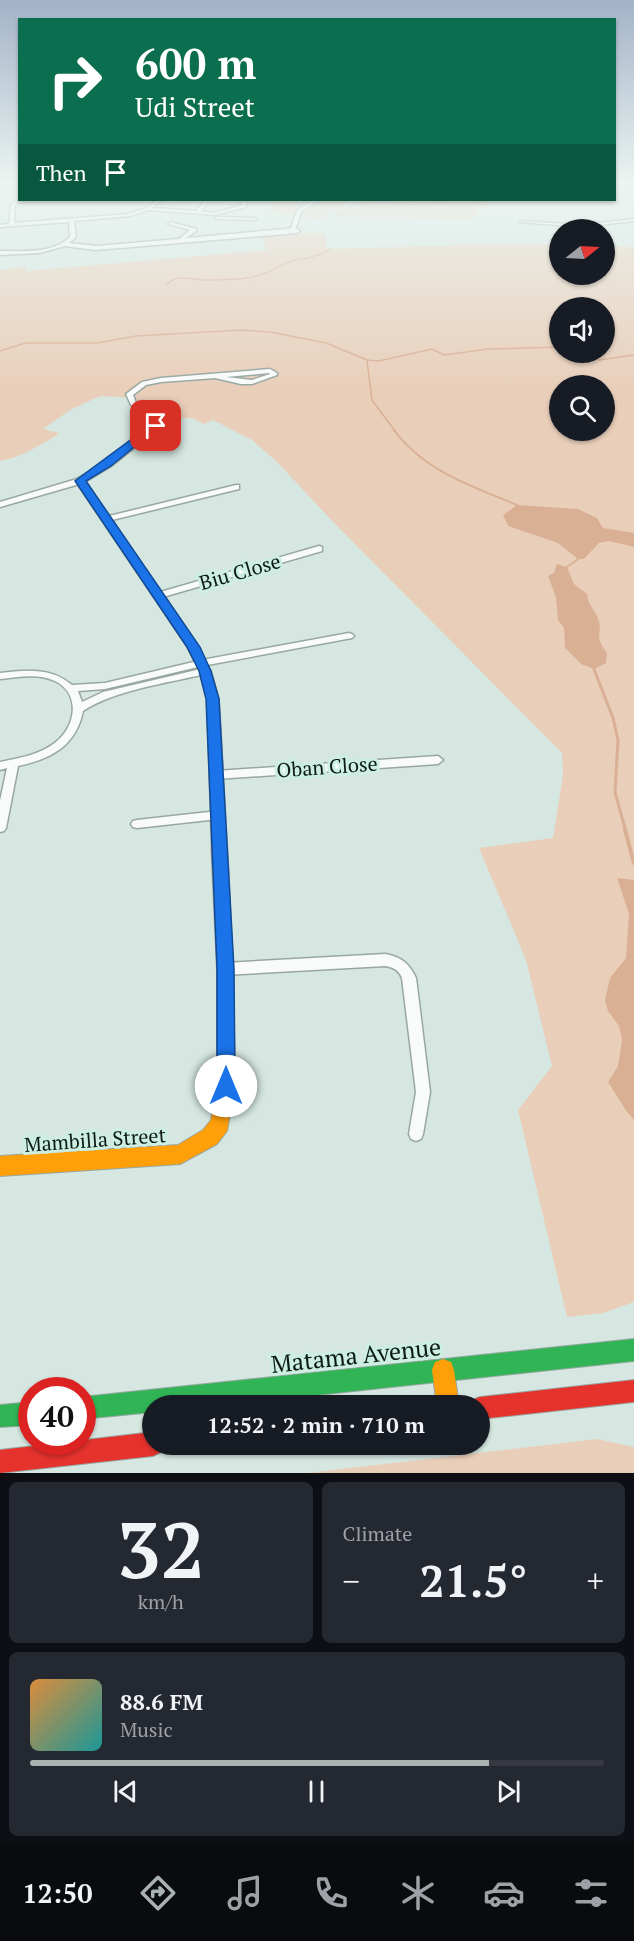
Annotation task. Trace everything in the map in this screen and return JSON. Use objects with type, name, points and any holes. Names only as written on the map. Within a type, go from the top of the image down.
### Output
[{"type":"street","points":[[0,253],[37,250]]},
{"type":"street","points":[[0,505],[80,481],[108,464],[156,426],[154,417],[133,404],[129,394],[144,383],[207,375],[268,371],[274,374],[254,383],[245,384],[207,375]]},
{"type":"street","name":"Mambilla Street","points":[[0,1166],[180,1154],[210,1137],[220,1124],[226,1086],[225,969],[213,699],[203,667],[160,595],[80,481]]},
{"type":"street","points":[[108,519],[236,487]]},
{"type":"street","name":"Biu Close","points":[[160,595],[319,549]]},
{"type":"street","points":[[71,688],[105,686],[349,636]]},
{"type":"street","points":[[0,667],[6,672],[53,677],[71,688],[77,696],[80,709],[78,723],[64,741],[42,756],[13,765],[0,766]]},
{"type":"street","points":[[80,709],[91,700],[107,694],[203,667]]},
{"type":"street","points":[[0,676],[16,673]]},
{"type":"street","name":"Oban Close","points":[[216,775],[438,760]]},
{"type":"street","points":[[0,828],[13,765]]},
{"type":"street","points":[[137,824],[218,815]]},
{"type":"street","points":[[225,969],[385,960],[398,962],[406,969],[409,978],[423,1092],[416,1134]]},
{"type":"street","name":"Matama Avenue","points":[[96,1407],[634,1350]]},
{"type":"street","points":[[443,1370],[446,1395]]},
{"type":"street","points":[[490,1407],[634,1391]]},
{"type":"street","points":[[0,1416],[18,1414]]},
{"type":"street","points":[[0,1462],[142,1445]]},
{"type":"shaded area","points":[[268,250],[549,250],[549,285],[615,285],[615,250],[634,250],[634,1302],[603,1313],[567,1317],[518,1110],[552,1066],[526,960],[479,848],[553,838],[563,775],[562,753],[336,525],[277,462],[252,440],[213,420],[204,424],[191,418],[160,419],[157,413],[142,408],[133,398],[100,396],[70,410],[43,429],[60,433],[24,454],[0,461],[0,270],[25,267],[26,271]]},
{"type":"shaded area","points":[[517,505],[578,509],[597,518],[603,528],[634,533],[634,547],[609,541],[599,543],[584,559],[578,559],[558,543],[508,526],[503,515]]},
{"type":"shaded area","points":[[557,564],[567,567],[574,584],[587,594],[599,621],[600,639],[607,653],[606,663],[594,669],[581,664],[565,648],[564,628],[558,620],[556,597],[548,576],[554,573]]},
{"type":"shaded area","points":[[617,878],[634,880],[634,1120],[608,1082],[618,1066],[622,1040],[619,1026],[608,1011],[605,1000],[610,978],[626,958],[629,914]]},
{"type":"shaded area","points":[[597,1439],[634,1447],[634,1473],[307,1473],[461,1455],[490,1455],[490,1452]]},
{"type":"waterway","points":[[166,285],[180,278],[205,280],[251,277],[266,273],[291,261],[317,256],[330,250]]},
{"type":"waterway","points":[[0,351],[25,343],[97,343],[136,336],[241,330],[270,332],[326,343],[367,360],[379,361],[432,349],[444,355],[488,349],[549,347]]},
{"type":"waterway","points":[[615,358],[634,355]]},
{"type":"waterway","points":[[367,361],[372,400],[395,431]]},
{"type":"waterway","points":[[394,430],[406,444],[434,467],[466,484],[517,505]]},
{"type":"waterway","points":[[567,567],[578,559]]},
{"type":"waterway","points":[[594,669],[613,718],[618,740],[615,792],[626,832]]},
{"type":"waterway","points":[[625,830],[634,863]]},
{"type":"traffic: fast","points":[[96,1407],[634,1350]]},
{"type":"traffic: fast","points":[[0,1416],[18,1414]]},
{"type":"traffic: slow","points":[[0,1166],[180,1154],[210,1137],[220,1124],[226,1086],[225,969],[220,862]]},
{"type":"traffic: slow","points":[[443,1370],[446,1395]]},
{"type":"traffic: jam","points":[[80,481],[193,647],[205,671],[213,699],[220,862]]},
{"type":"traffic: jam","points":[[490,1407],[634,1391]]},
{"type":"traffic: jam","points":[[0,1462],[142,1445]]},
{"type":"route","points":[[156,426],[108,464],[80,481],[160,595],[193,647],[202,663],[213,699],[225,969],[226,1086]]}]
